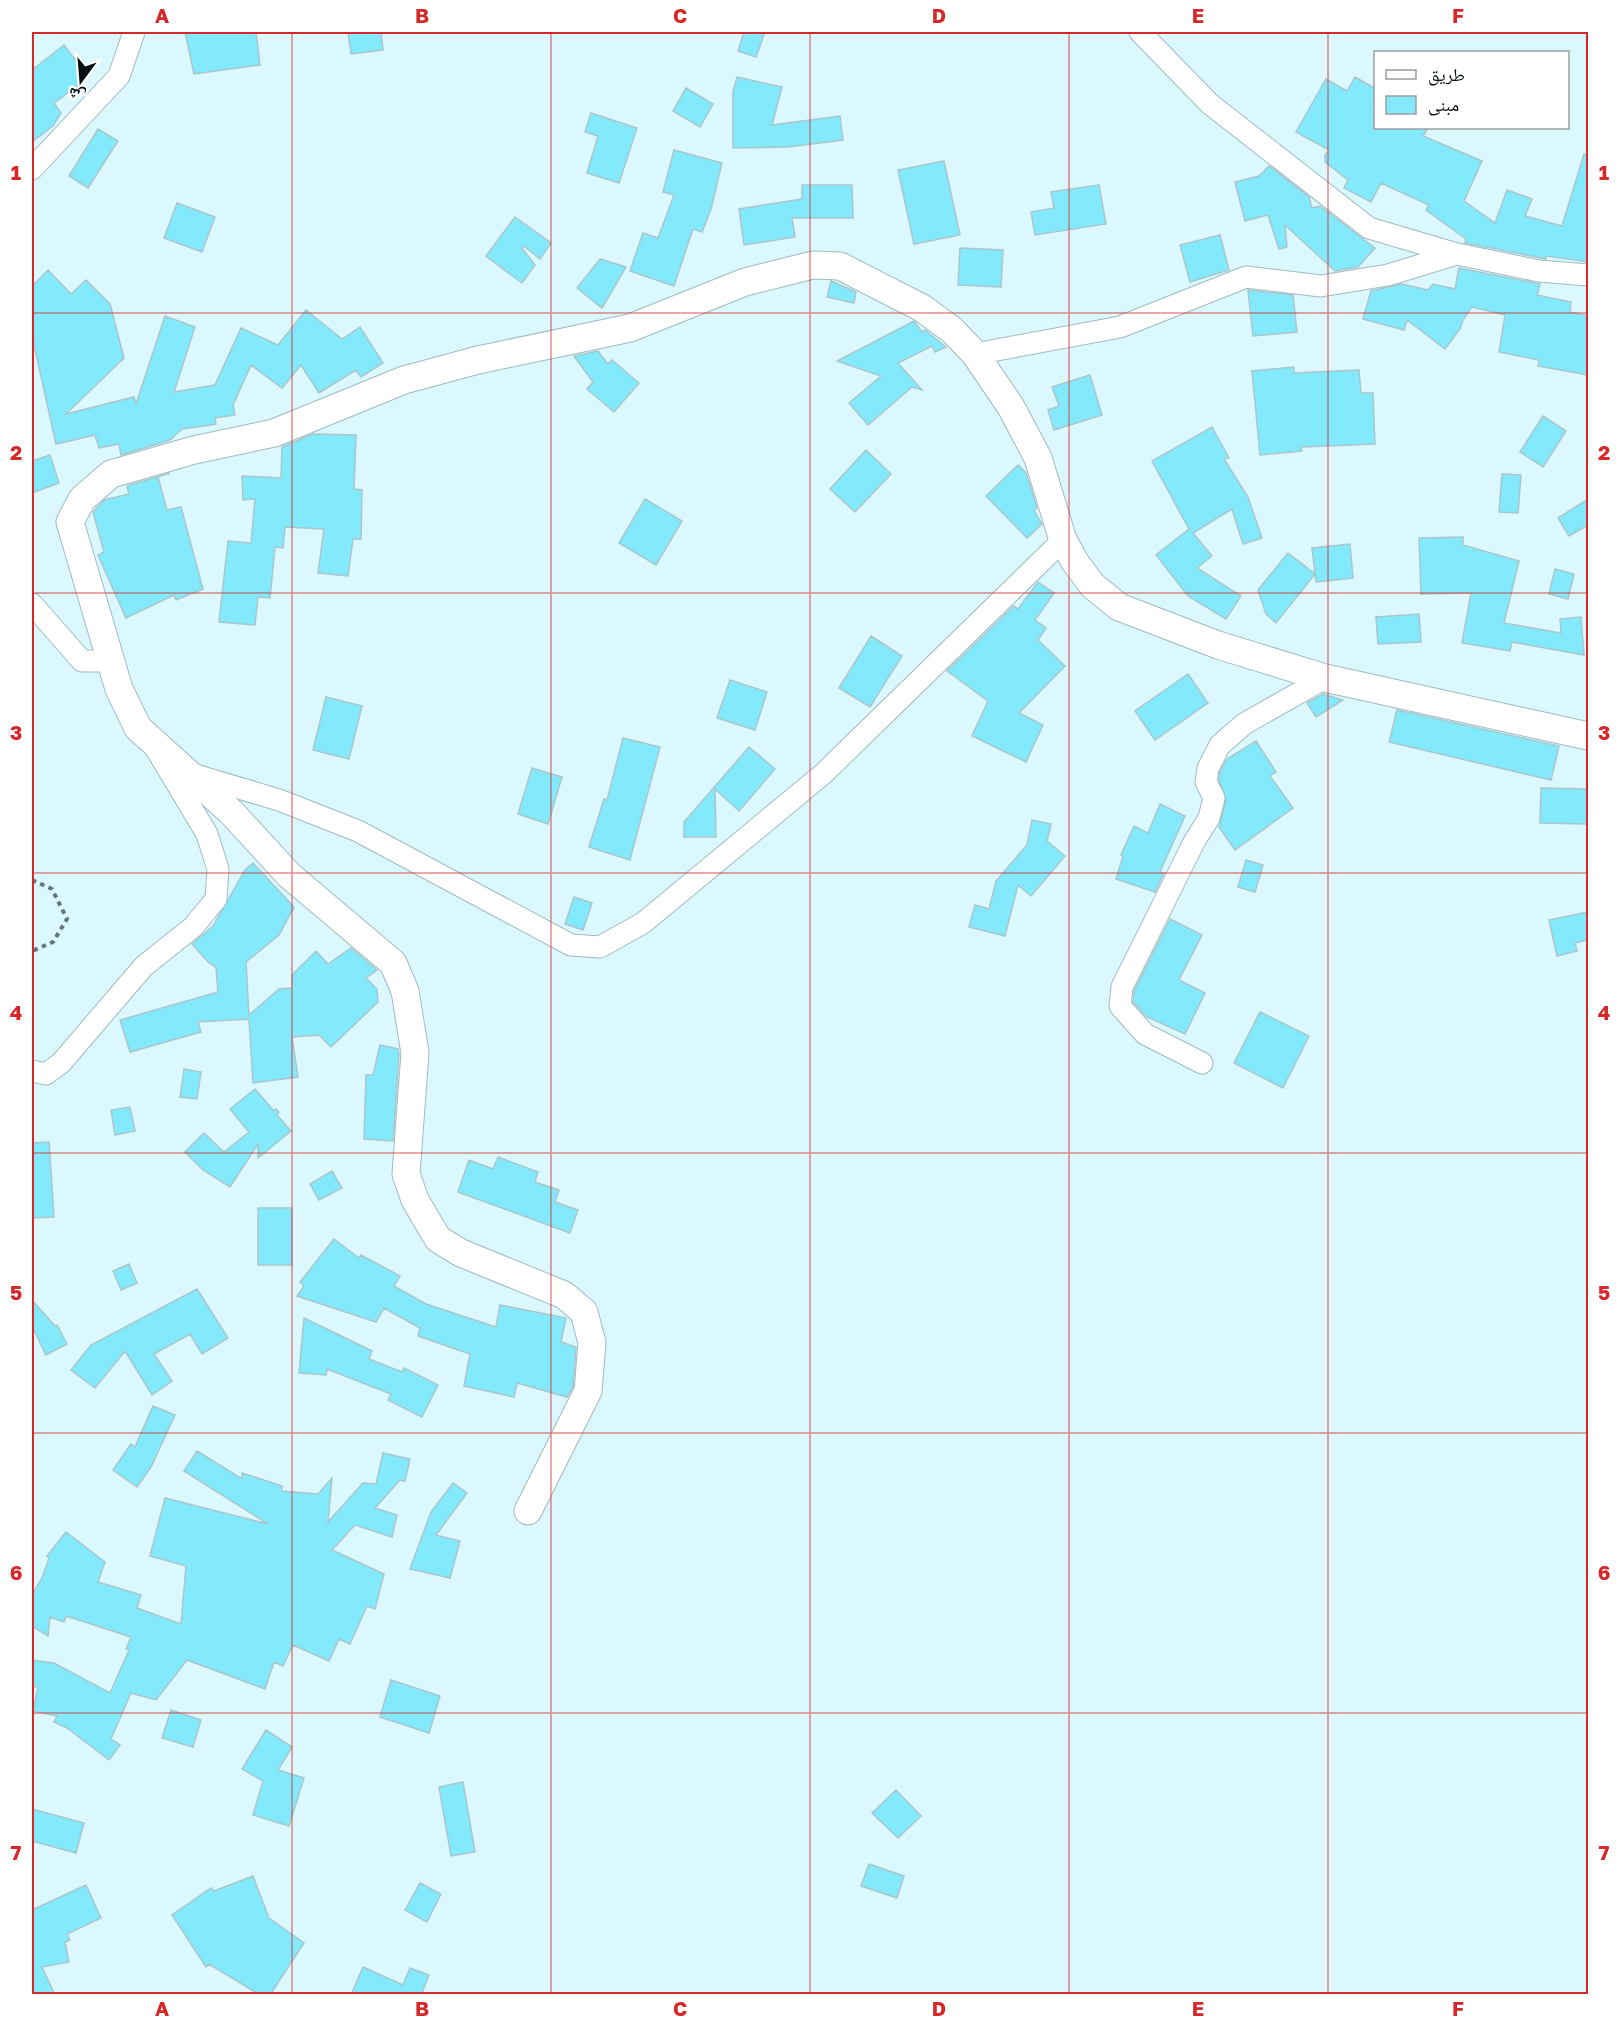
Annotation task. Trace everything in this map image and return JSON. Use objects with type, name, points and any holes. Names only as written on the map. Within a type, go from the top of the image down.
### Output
[{"type":"street","points":[[32,169],[119,76],[134,32]]},
{"type":"street","points":[[1140,32],[1210,104],[1369,228],[1458,254],[1539,271],[1588,275]]},
{"type":"street","points":[[975,354],[1120,327],[1246,278],[1321,286],[1388,274],[1458,254]]},
{"type":"street","points":[[528,1511],[588,1391],[592,1343],[584,1312],[564,1295],[461,1253],[438,1239],[415,1200],[406,1174],[415,1053],[405,991],[393,963],[289,875],[231,812],[138,728],[119,689],[70,522],[82,499],[111,474],[194,450],[274,433],[404,380],[478,360],[630,328],[745,282],[813,265],[840,266],[922,308],[952,330],[975,354],[1011,407],[1038,458],[1063,540],[1075,562],[1092,585],[1119,607],[1218,645],[1325,678],[1588,735]]},
{"type":"street","points":[[188,773],[279,801],[358,831],[571,945],[600,947],[643,923],[823,774],[1063,540]]},
{"type":"street","points":[[32,604],[82,661],[110,661]]},
{"type":"street","points":[[1202,1063],[1145,1034],[1120,1006],[1122,987],[1194,842],[1209,818],[1214,798],[1206,782],[1208,768],[1220,745],[1245,724],[1325,678]]},
{"type":"street","points":[[32,1071],[46,1074],[61,1063],[144,966],[193,927],[216,899],[218,870],[207,834],[174,784],[150,738]]},
{"type":"path","points":[[32,880],[52,889],[67,919],[53,942],[32,951]]},
{"type":"building","points":[[185,32],[256,32],[260,65],[194,74]]},
{"type":"building","points":[[348,32],[381,32],[383,50],[351,54]]},
{"type":"building","points":[[744,32],[765,32],[756,57],[738,51]]},
{"type":"building","points":[[64,45],[86,74],[80,84],[54,103],[61,113],[53,126],[32,142],[32,70]]},
{"type":"building","points":[[737,77],[782,87],[772,125],[840,116],[843,140],[788,147],[733,148],[733,92]]},
{"type":"building","points":[[1355,77],[1374,88],[1374,129],[1427,129],[1423,136],[1482,161],[1464,201],[1495,223],[1507,190],[1532,199],[1525,216],[1562,226],[1584,154],[1588,155],[1588,262],[1546,256],[1546,259],[1465,243],[1466,239],[1426,210],[1429,205],[1381,183],[1371,202],[1344,188],[1348,180],[1325,162],[1325,155],[1329,150],[1296,132],[1326,79],[1347,91]]},
{"type":"building","points":[[686,88],[713,104],[700,127],[673,111]]},
{"type":"building","points":[[591,113],[637,128],[619,183],[587,173],[598,136],[585,132]]},
{"type":"building","points":[[98,129],[118,141],[88,188],[69,176]]},
{"type":"building","points":[[674,150],[722,163],[711,209],[702,232],[693,229],[674,286],[630,271],[643,233],[658,238],[674,195],[663,192]]},
{"type":"building","points":[[944,161],[960,235],[914,244],[898,170]]},
{"type":"building","points":[[1269,166],[1309,197],[1312,208],[1320,206],[1375,248],[1358,267],[1335,271],[1285,225],[1287,247],[1279,249],[1268,215],[1245,221],[1235,182],[1259,176]]},
{"type":"building","points":[[802,185],[852,185],[853,218],[792,218],[795,237],[744,245],[739,209],[802,199]]},
{"type":"building","points":[[1099,185],[1106,224],[1035,235],[1031,212],[1054,208],[1051,192]]},
{"type":"building","points":[[177,203],[215,217],[202,252],[164,238]]},
{"type":"building","points":[[515,217],[551,243],[540,259],[524,246],[522,248],[535,265],[522,283],[486,256]]},
{"type":"building","points":[[1220,235],[1229,270],[1190,282],[1180,245]]},
{"type":"building","points":[[960,248],[1003,250],[1001,287],[958,285]]},
{"type":"building","points":[[600,259],[626,267],[602,308],[577,288]]},
{"type":"building","points":[[1459,268],[1540,284],[1537,295],[1571,302],[1570,312],[1588,316],[1588,375],[1538,366],[1539,360],[1499,352],[1505,315],[1472,307],[1460,329],[1445,349],[1407,320],[1404,330],[1363,319],[1371,291],[1402,284],[1428,290],[1433,284],[1455,289]]},
{"type":"building","points":[[48,270],[71,294],[86,280],[110,304],[124,358],[66,414],[134,397],[136,404],[165,316],[195,327],[174,392],[215,385],[241,328],[278,345],[306,310],[342,339],[360,327],[383,363],[361,377],[356,370],[319,393],[301,365],[282,388],[251,365],[233,405],[235,415],[215,418],[216,424],[182,429],[170,440],[121,455],[119,444],[99,448],[95,435],[56,444],[32,336],[32,286]]},
{"type":"building","points":[[831,281],[856,292],[854,303],[827,297]]},
{"type":"building","points":[[1248,290],[1293,295],[1297,332],[1253,336]]},
{"type":"building","points":[[914,321],[922,332],[925,330],[946,347],[935,352],[932,346],[898,363],[922,390],[912,387],[868,425],[849,403],[881,376],[837,361]]},
{"type":"building","points":[[598,351],[608,364],[612,360],[639,383],[614,412],[587,389],[593,382],[574,356]]},
{"type":"building","points":[[1294,367],[1294,373],[1359,370],[1361,393],[1373,393],[1375,444],[1301,447],[1302,451],[1260,455],[1252,371]]},
{"type":"building","points":[[1090,375],[1102,415],[1054,430],[1048,410],[1059,406],[1052,387]]},
{"type":"building","points":[[1543,416],[1566,431],[1543,467],[1520,452]]},
{"type":"building","points":[[1212,427],[1229,458],[1224,459],[1248,497],[1262,538],[1243,544],[1232,509],[1193,533],[1212,556],[1197,568],[1241,596],[1226,619],[1188,596],[1156,555],[1189,529],[1152,461]]},
{"type":"building","points":[[313,434],[356,435],[354,489],[362,490],[361,539],[353,539],[348,576],[318,573],[324,529],[285,527],[283,548],[275,547],[270,598],[258,597],[255,625],[219,622],[228,541],[251,543],[255,499],[243,500],[242,476],[281,478],[282,447]]},
{"type":"building","points":[[866,450],[891,474],[855,512],[830,489]]},
{"type":"building","points":[[50,455],[59,483],[32,493],[32,461]]},
{"type":"building","points":[[1018,465],[1026,473],[1037,508],[1034,510],[1042,524],[1027,538],[986,496]]},
{"type":"building","points":[[170,473],[158,477],[167,510],[181,507],[203,589],[176,600],[174,595],[126,618],[98,555],[104,552],[93,512],[104,500],[129,494],[127,486]]},
{"type":"building","points":[[1502,474],[1521,475],[1518,513],[1499,512]]},
{"type":"building","points":[[645,499],[682,521],[656,565],[619,543]]},
{"type":"building","points":[[1588,499],[1588,525],[1569,536],[1558,518]]},
{"type":"building","points":[[1463,537],[1463,545],[1519,561],[1504,623],[1561,633],[1560,619],[1581,617],[1584,655],[1512,642],[1510,651],[1462,643],[1471,593],[1421,594],[1419,538]]},
{"type":"building","points":[[1350,544],[1353,578],[1316,582],[1312,548]]},
{"type":"building","points":[[1288,553],[1315,574],[1276,623],[1266,614],[1258,590]]},
{"type":"building","points":[[1555,569],[1574,574],[1568,599],[1549,594]]},
{"type":"building","points":[[1038,582],[1054,593],[1035,620],[1046,628],[1038,640],[1065,666],[1019,713],[1043,725],[1026,762],[972,736],[988,701],[947,671],[1014,606],[1018,609]]},
{"type":"building","points":[[1419,614],[1421,642],[1378,644],[1376,617]]},
{"type":"building","points":[[871,636],[902,656],[870,707],[839,688]]},
{"type":"building","points":[[1188,674],[1208,703],[1155,740],[1135,711]]},
{"type":"building","points":[[730,680],[767,692],[755,730],[717,718]]},
{"type":"building","points":[[1323,694],[1343,700],[1316,717],[1307,703]]},
{"type":"building","points":[[326,697],[362,706],[349,759],[313,750]]},
{"type":"building","points":[[1397,710],[1559,746],[1551,780],[1389,742]]},
{"type":"building","points":[[623,738],[660,747],[630,860],[589,847],[604,799],[607,800]]},
{"type":"building","points":[[1256,741],[1276,772],[1270,776],[1293,808],[1235,850],[1219,827],[1226,800],[1219,780],[1220,772],[1227,759]]},
{"type":"building","points":[[749,747],[775,769],[739,811],[715,789],[716,837],[684,837],[684,822]]},
{"type":"building","points":[[532,768],[562,777],[548,824],[518,814]]},
{"type":"building","points":[[1541,788],[1588,789],[1588,824],[1540,823]]},
{"type":"building","points":[[1160,804],[1185,816],[1160,872],[1164,873],[1155,892],[1116,879],[1123,856],[1121,855],[1134,826],[1148,833]]},
{"type":"building","points":[[1032,820],[1051,824],[1047,841],[1065,856],[1031,896],[1018,885],[1005,936],[969,927],[975,905],[989,909],[996,881],[1027,845]]},
{"type":"building","points":[[1246,860],[1263,865],[1255,892],[1238,887]]},
{"type":"building","points":[[253,863],[294,907],[279,935],[246,962],[249,1015],[279,989],[292,988],[292,975],[316,951],[328,964],[351,948],[377,970],[366,978],[377,989],[378,1002],[331,1047],[319,1035],[292,1037],[298,1077],[253,1083],[249,1019],[198,1022],[201,1032],[130,1052],[120,1020],[218,992],[216,967],[209,963],[192,944],[213,926],[245,870]]},
{"type":"building","points":[[574,897],[592,903],[583,930],[565,924]]},
{"type":"building","points":[[1588,912],[1588,940],[1575,943],[1577,951],[1557,956],[1549,920]]},
{"type":"building","points":[[1170,919],[1202,935],[1179,980],[1205,993],[1185,1034],[1147,1017],[1133,1002],[1134,991]]},
{"type":"building","points":[[1260,1012],[1309,1036],[1283,1088],[1234,1063]]},
{"type":"building","points":[[380,1045],[398,1049],[399,1054],[393,1141],[364,1139],[366,1075],[373,1075]]},
{"type":"building","points":[[184,1069],[201,1072],[197,1099],[180,1097]]},
{"type":"building","points":[[255,1089],[274,1111],[276,1109],[279,1112],[277,1115],[291,1131],[258,1158],[258,1144],[230,1187],[203,1170],[185,1152],[204,1133],[224,1152],[249,1132],[230,1109]]},
{"type":"building","points":[[130,1107],[135,1131],[115,1135],[111,1110]]},
{"type":"building","points":[[49,1142],[54,1217],[32,1218],[32,1143]]},
{"type":"building","points":[[498,1157],[538,1172],[535,1182],[559,1190],[555,1202],[578,1210],[570,1233],[458,1192],[469,1160],[493,1169]]},
{"type":"building","points":[[332,1171],[342,1188],[319,1200],[310,1184]]},
{"type":"building","points":[[258,1208],[292,1208],[292,1265],[258,1265]]},
{"type":"building","points":[[334,1239],[359,1258],[361,1255],[400,1276],[394,1286],[426,1304],[496,1327],[500,1305],[566,1318],[561,1342],[576,1347],[573,1387],[567,1397],[517,1383],[514,1397],[464,1386],[470,1354],[418,1336],[420,1328],[384,1308],[376,1322],[297,1296],[304,1286],[300,1282]]},
{"type":"building","points":[[129,1264],[137,1283],[121,1290],[113,1271]]},
{"type":"building","points":[[197,1289],[228,1338],[202,1354],[190,1334],[154,1354],[172,1381],[152,1395],[125,1351],[95,1388],[71,1370],[91,1345]]},
{"type":"building","points":[[32,1300],[55,1326],[57,1325],[67,1344],[46,1355],[32,1326]]},
{"type":"building","points":[[304,1318],[372,1351],[369,1359],[402,1372],[404,1368],[438,1385],[422,1417],[388,1400],[391,1394],[327,1369],[326,1375],[299,1373]]},
{"type":"building","points":[[153,1406],[175,1415],[151,1467],[137,1487],[113,1470],[131,1444],[135,1447]]},
{"type":"building","points":[[197,1451],[242,1479],[242,1473],[282,1486],[282,1491],[318,1494],[332,1478],[328,1522],[363,1483],[376,1484],[383,1453],[410,1459],[405,1481],[400,1480],[375,1508],[397,1515],[392,1537],[355,1525],[332,1550],[384,1574],[375,1609],[367,1606],[350,1644],[339,1639],[329,1661],[293,1645],[283,1666],[274,1662],[265,1689],[187,1660],[156,1700],[131,1693],[111,1739],[120,1745],[109,1760],[67,1728],[54,1722],[57,1716],[33,1711],[38,1687],[32,1686],[32,1660],[54,1663],[110,1693],[129,1650],[126,1649],[131,1637],[66,1616],[64,1622],[50,1617],[48,1636],[32,1626],[32,1595],[42,1578],[49,1558],[47,1556],[66,1532],[105,1562],[98,1582],[141,1595],[137,1608],[181,1624],[186,1566],[150,1556],[165,1498],[268,1524],[184,1471]]},
{"type":"building","points":[[453,1483],[467,1493],[436,1535],[460,1541],[450,1578],[410,1569],[431,1512]]},
{"type":"building","points":[[391,1680],[440,1696],[429,1733],[380,1717]]},
{"type":"building","points":[[171,1710],[201,1720],[193,1747],[162,1738]]},
{"type":"building","points":[[266,1730],[292,1747],[278,1770],[304,1778],[289,1826],[253,1815],[263,1781],[242,1769]]},
{"type":"building","points":[[463,1782],[475,1852],[451,1856],[439,1787]]},
{"type":"building","points":[[896,1790],[921,1816],[898,1838],[872,1813]]},
{"type":"building","points":[[32,1809],[84,1823],[76,1853],[32,1841]]},
{"type":"building","points":[[869,1864],[904,1876],[897,1898],[861,1886]]},
{"type":"building","points":[[253,1876],[269,1918],[304,1943],[270,1995],[260,1995],[209,1964],[206,1967],[172,1915],[211,1888],[214,1891]]},
{"type":"building","points":[[420,1883],[441,1894],[427,1922],[405,1910]]},
{"type":"building","points":[[86,1885],[101,1918],[67,1934],[70,1940],[65,1942],[69,1962],[42,1967],[55,1995],[32,1995],[32,1910]]},
{"type":"building","points":[[363,1967],[403,1985],[410,1968],[429,1975],[422,1993],[426,1995],[351,1995]]}]
